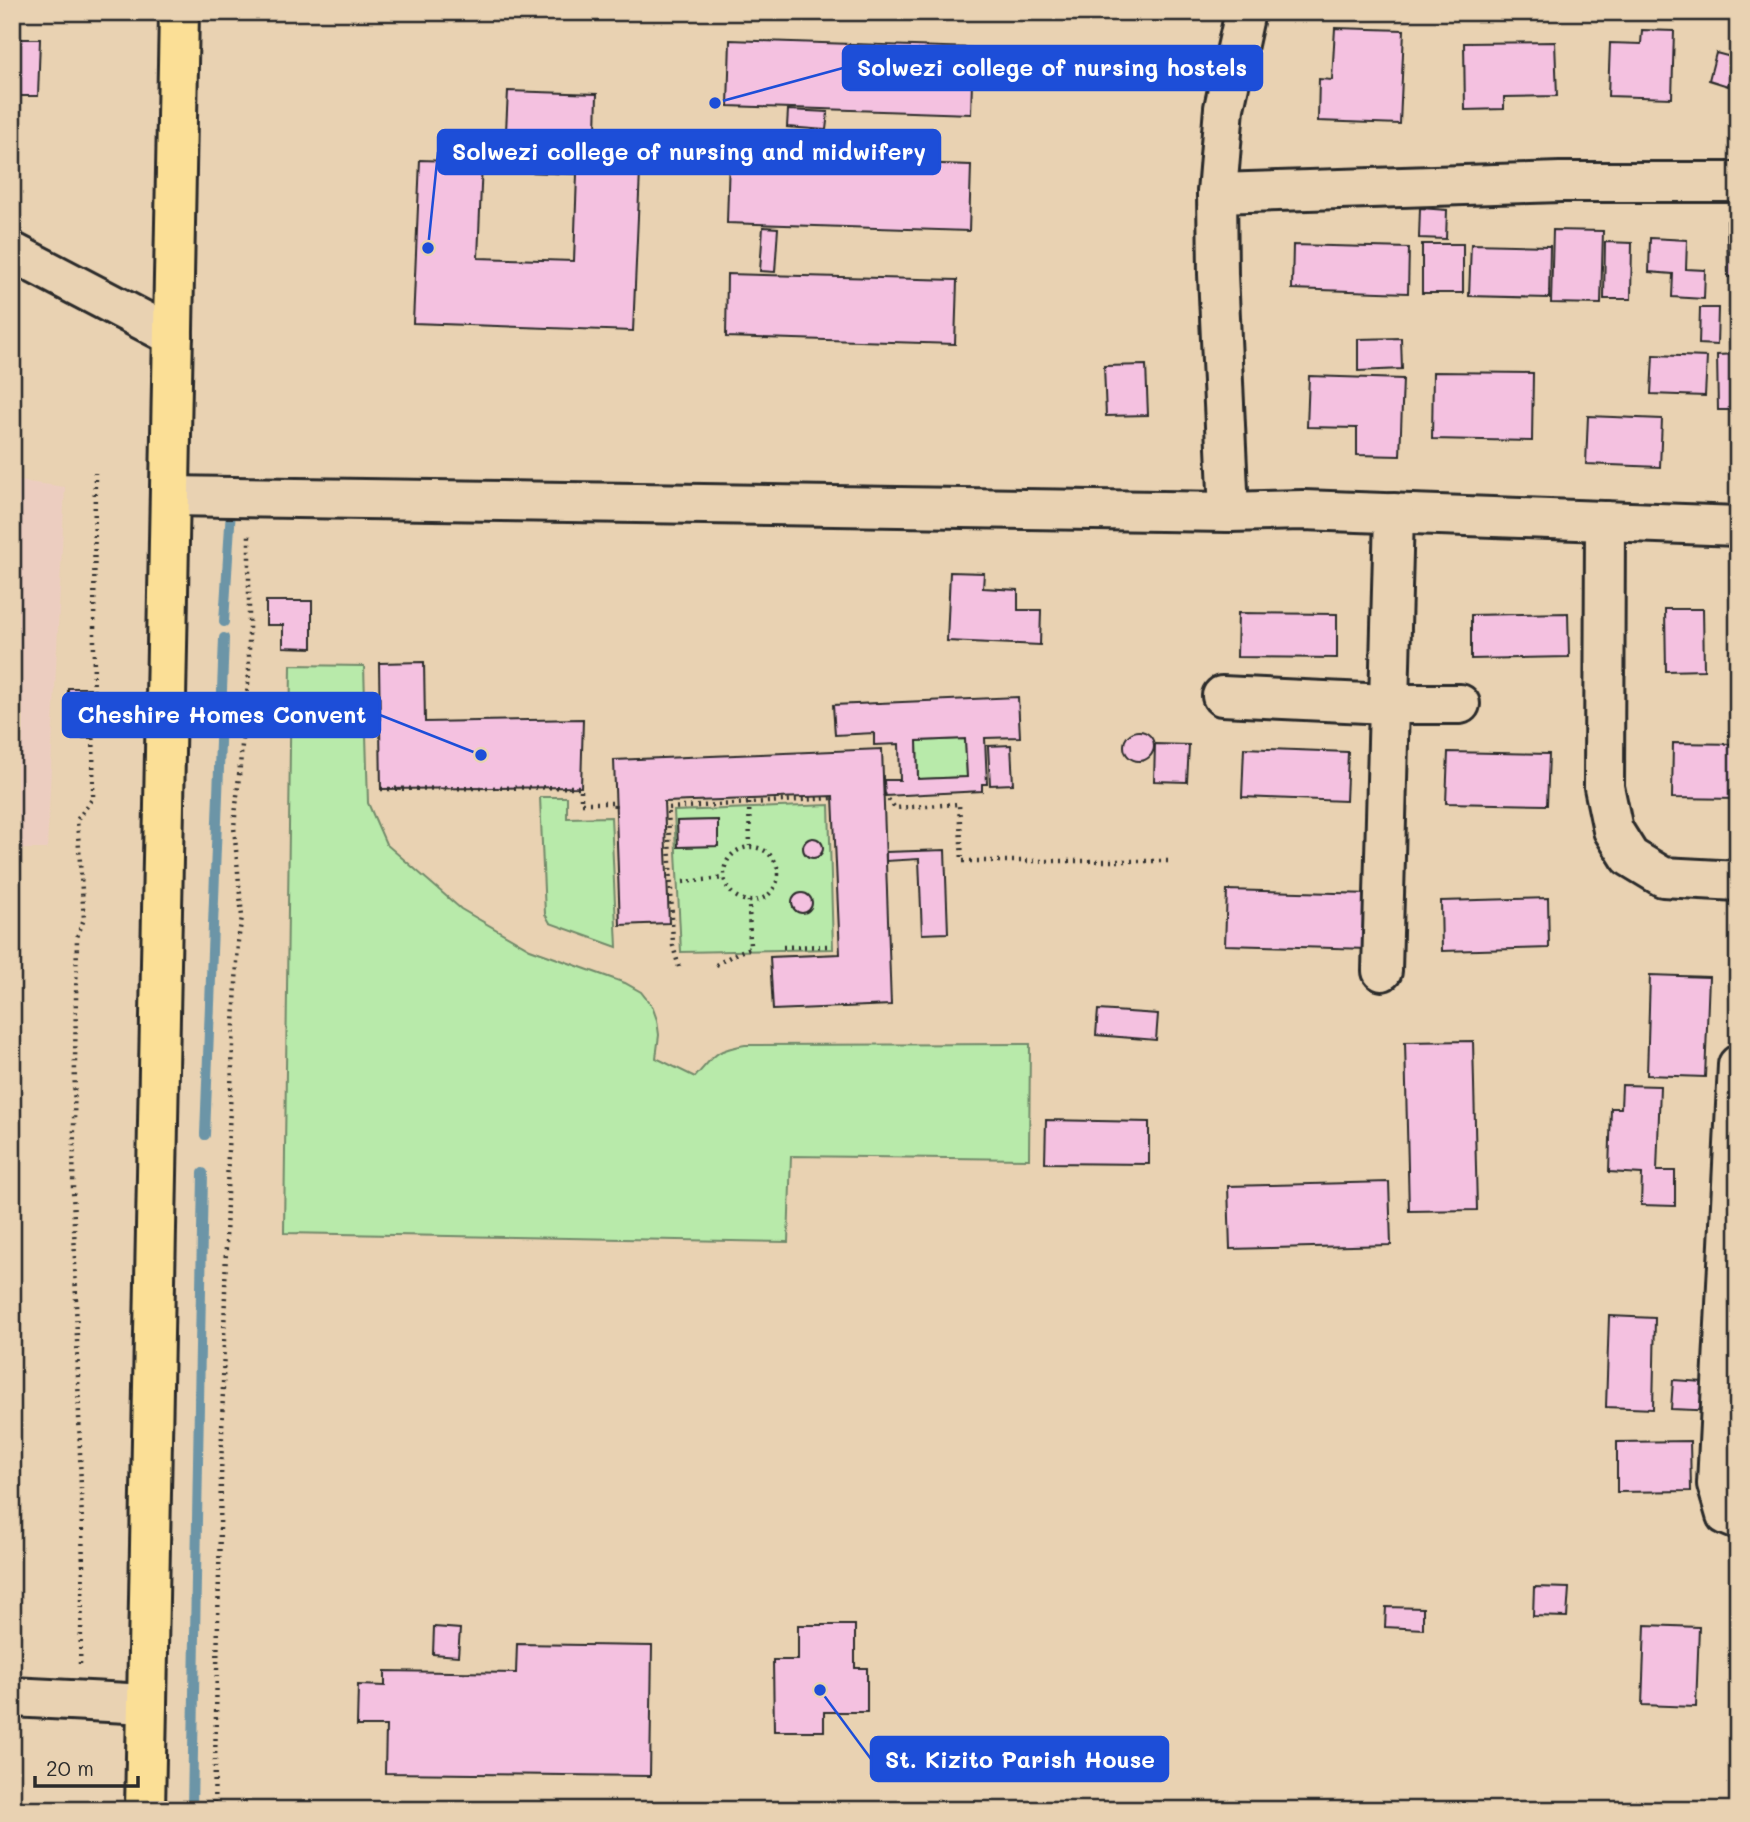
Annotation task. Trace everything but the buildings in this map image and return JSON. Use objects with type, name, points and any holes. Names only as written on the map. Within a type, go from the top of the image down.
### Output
[{"type":"main road","points":[[145,1810],[179,12]]},
{"type":"street","points":[[1229,512],[1217,193],[1224,108],[1245,12]]},
{"type":"street","points":[[1217,193],[1560,181],[1738,182]]},
{"type":"street","points":[[12,252],[173,336]]},
{"type":"street","points":[[170,496],[1229,512],[1303,510],[1738,526]]},
{"type":"street","points":[[1382,971],[1394,513]]},
{"type":"street","points":[[1605,521],[1604,787],[1613,830],[1630,857],[1663,877],[1738,881]]},
{"type":"street","points":[[1222,696],[1387,704],[1460,704]]},
{"type":"street","points":[[1738,1065],[1717,1484],[1726,1515],[1738,1520]]},
{"type":"street","points":[[12,1697],[147,1704]]},
{"type":"path","points":[[79,1700],[83,1567],[73,1187],[77,937],[85,919],[77,820],[93,798],[94,473]]},
{"type":"path","points":[[214,1810],[228,1150],[238,941],[242,917],[234,827],[248,673],[250,498]]},
{"type":"path","points":[[381,789],[581,787],[581,803],[615,803],[614,811]]},
{"type":"path","points":[[884,794],[895,807],[959,804],[962,861],[1168,861]]},
{"type":"path","points":[[679,967],[673,946],[668,807],[833,798]]},
{"type":"path","points":[[749,803],[750,846]]},
{"type":"path","points":[[750,846],[759,847],[773,857],[779,874],[773,890],[759,900],[749,901],[733,894],[724,878],[727,860],[741,848],[750,846]]},
{"type":"path","points":[[683,882],[724,878]]},
{"type":"path","points":[[716,965],[750,948],[749,901]]},
{"type":"path","points":[[783,947],[830,946]]},
{"type":"shaded area","points":[[12,480],[65,487],[47,849],[12,849]]},
{"type":"green space","points":[[291,665],[364,666],[368,803],[386,844],[461,909],[530,949],[625,983],[641,992],[652,1006],[657,1020],[659,1035],[656,1058],[695,1077],[716,1055],[745,1045],[1030,1044],[1029,1159],[791,1156],[788,1242],[284,1233]]},
{"type":"green space","points":[[965,739],[967,777],[918,779],[917,741]]},
{"type":"green space","points":[[540,797],[567,797],[567,818],[611,817],[617,947],[550,923],[545,914]]},
{"type":"green space","points":[[829,805],[833,949],[681,952],[674,811]],"holes":[[[717,820],[718,846],[679,847],[677,821]]]},
{"type":"waterway","points":[[224,622],[231,509]]},
{"type":"waterway","points":[[205,1135],[224,638]]},
{"type":"waterway","points":[[192,1810],[203,1173]]},
{"type":"place","name":"Solwezi college of nursing hostels","points":[[715,103]]},
{"type":"place","name":"Solwezi college of nursing and midwifery","points":[[428,248]]},
{"type":"place","name":"Cheshire Homes Convent","points":[[481,755]]},
{"type":"place","name":"St. Kizito Parish House","points":[[820,1690]]}]
